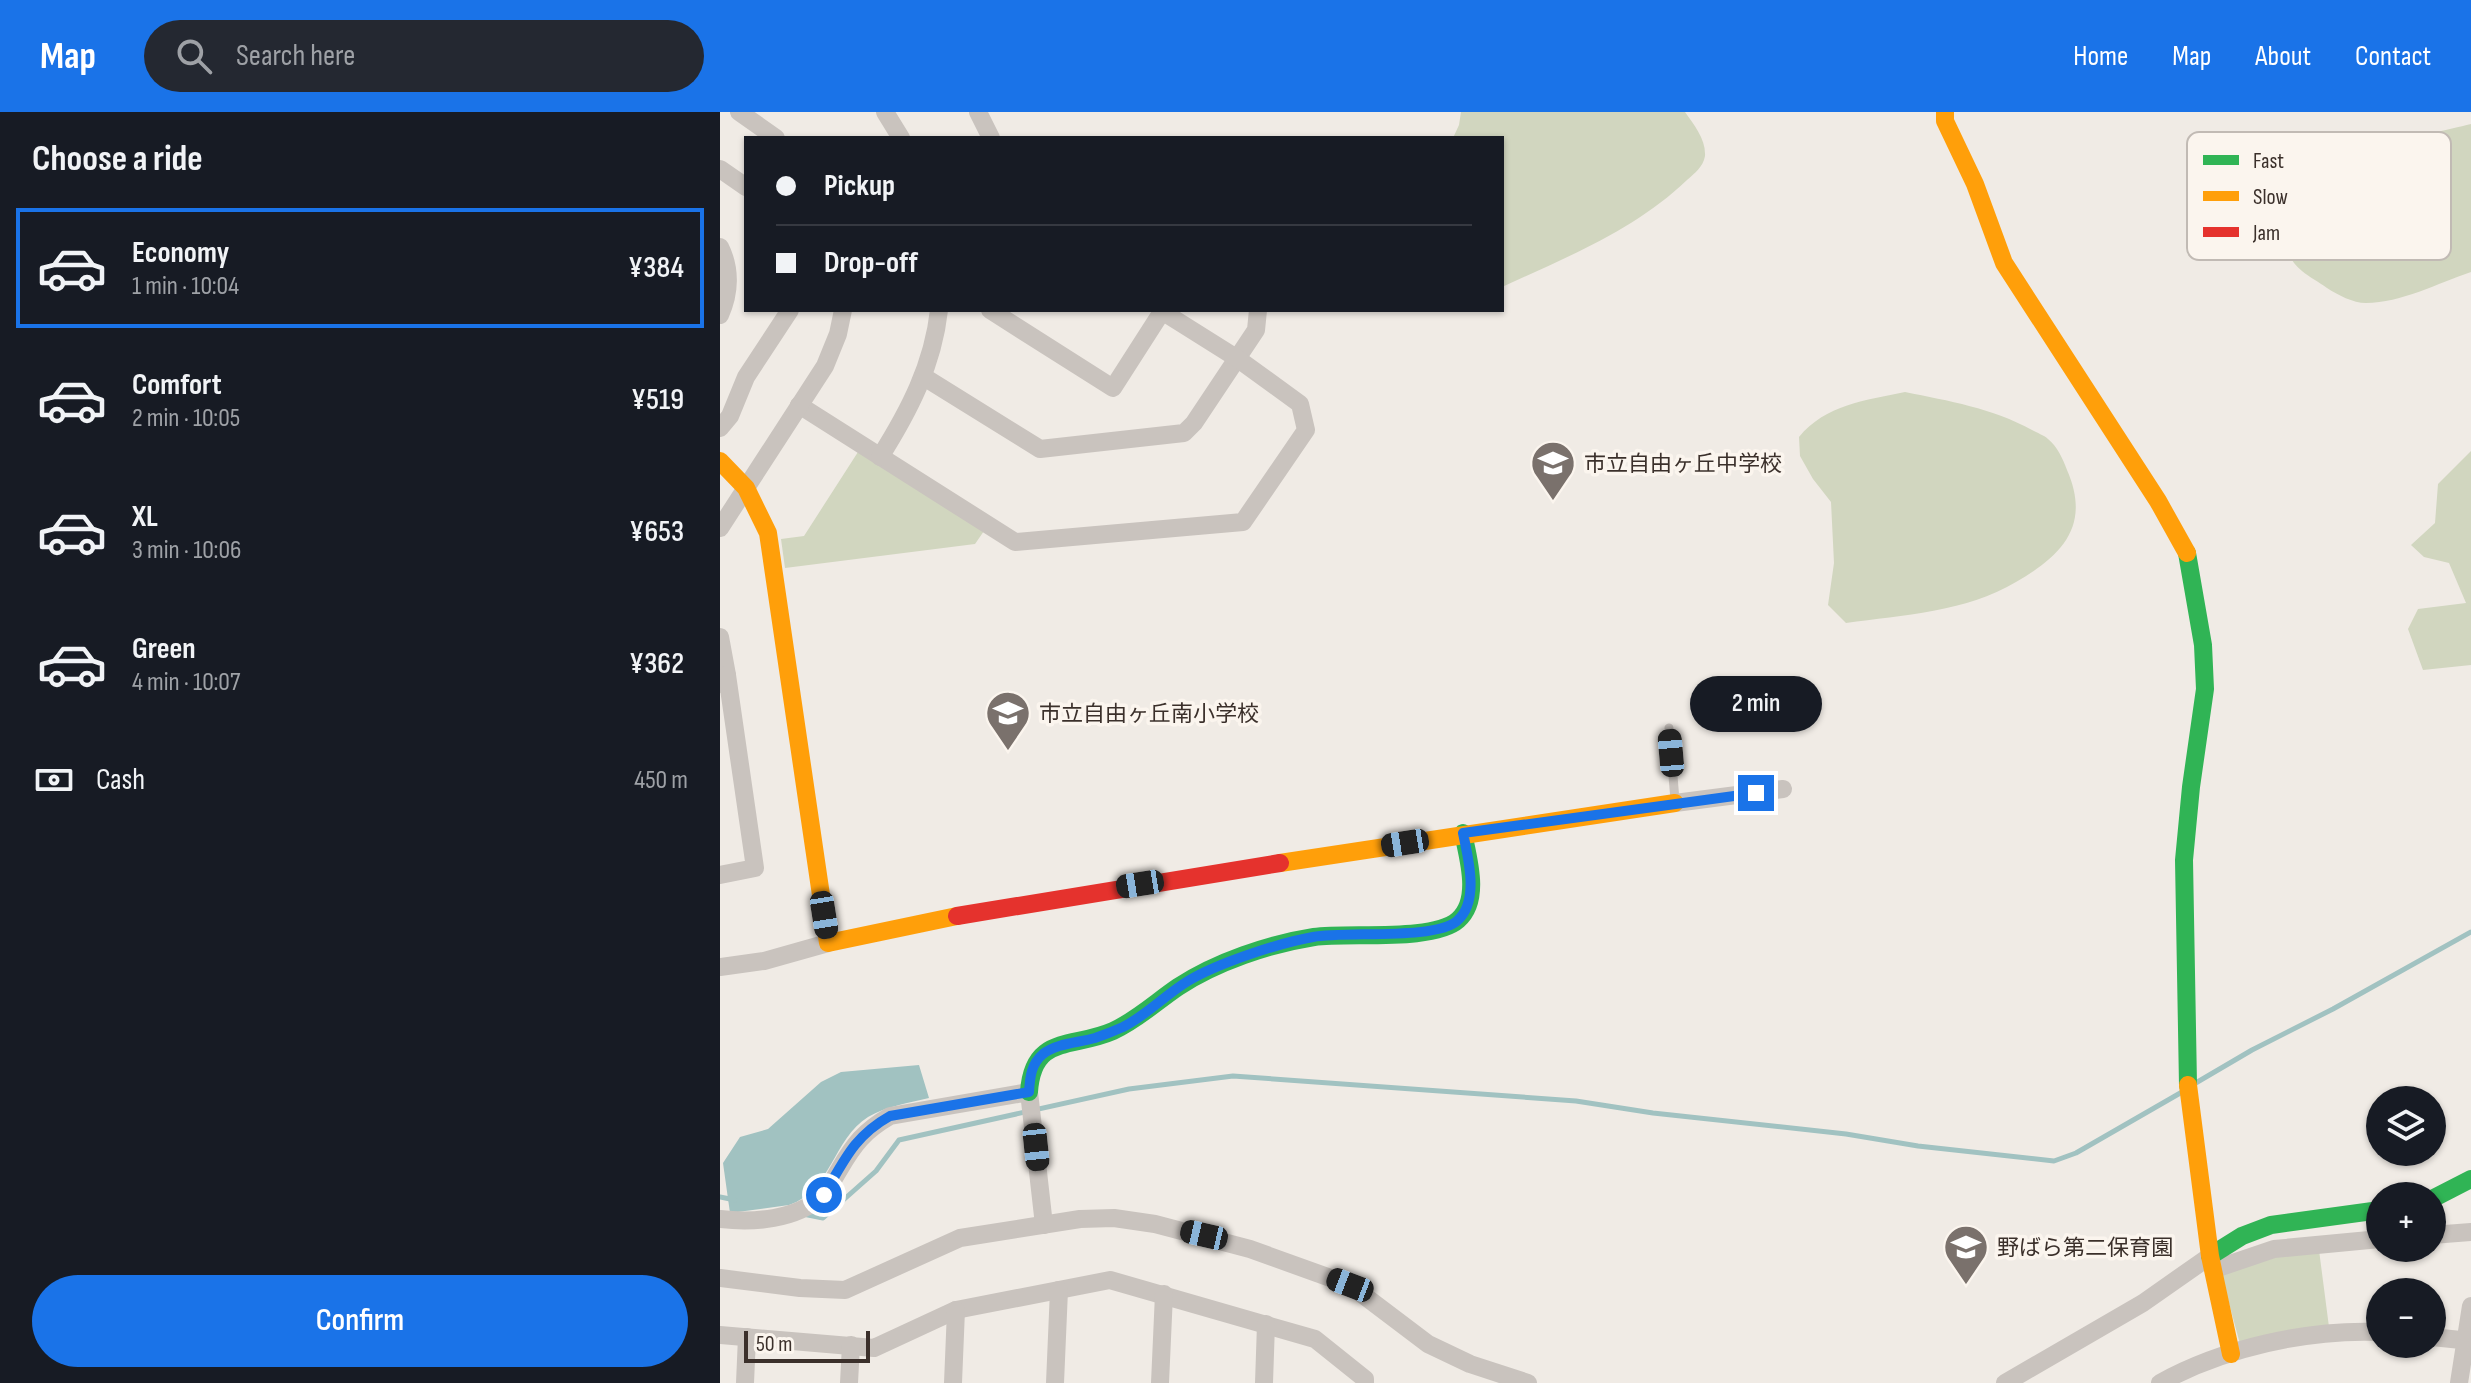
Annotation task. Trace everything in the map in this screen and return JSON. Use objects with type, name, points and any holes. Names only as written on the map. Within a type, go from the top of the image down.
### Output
[{"type":"street","points":[[739,112],[773,136]]},
{"type":"street","points":[[885,112],[900,136]]},
{"type":"street","points":[[978,112],[990,136]]},
{"type":"street","points":[[1945,112],[1945,121],[1975,184],[2004,263],[2158,501],[2187,554],[2203,645],[2205,689],[2184,860],[2187,1077],[2213,1262],[2231,1354]]},
{"type":"street","points":[[720,169],[744,186]]},
{"type":"street","points":[[720,247],[728,270],[728,292],[720,315]]},
{"type":"street","points":[[720,428],[730,416],[746,377],[789,312]]},
{"type":"street","points":[[720,528],[825,366],[838,334],[843,312]]},
{"type":"street","points":[[880,457],[905,418],[924,377],[939,312]]},
{"type":"street","points":[[993,312],[1113,388],[1160,312]]},
{"type":"street","points":[[799,405],[1015,542],[1243,522],[1306,430],[1300,404],[1238,359],[1164,312]]},
{"type":"street","points":[[924,377],[1040,449],[1184,433],[1194,423],[1256,330],[1258,312]]},
{"type":"street","points":[[720,461],[746,488],[768,533],[828,943]]},
{"type":"street","points":[[720,637],[723,681],[755,868],[720,875]]},
{"type":"street","points":[[720,967],[764,961],[921,921],[1018,903],[1463,833],[1783,789]]},
{"type":"street","points":[[1044,1225],[1029,1092],[1034,1064],[1044,1053],[1122,1027],[1153,1009],[1177,988],[1284,943],[1316,936],[1436,931],[1456,921],[1464,911],[1469,896],[1470,868],[1463,833]]},
{"type":"street","points":[[720,1219],[738,1221],[778,1217],[808,1206],[824,1195],[855,1144],[870,1127],[890,1116],[1029,1092]]},
{"type":"street","points":[[2446,1192],[2471,1179]]},
{"type":"street","points":[[2005,1383],[2213,1262],[2242,1236],[2271,1225],[2366,1212]]},
{"type":"street","points":[[720,1278],[845,1290],[960,1238],[1080,1219],[1114,1218],[1155,1224],[1250,1249],[1350,1285],[1428,1344],[1470,1364],[1528,1383]]},
{"type":"street","points":[[2446,1234],[2471,1232]]},
{"type":"street","points":[[2213,1262],[2274,1249],[2366,1240]]},
{"type":"street","points":[[720,1335],[874,1348],[956,1310],[1110,1280],[1315,1339],[1365,1379],[1365,1383]]},
{"type":"street","points":[[1055,1383],[1059,1290]]},
{"type":"street","points":[[1160,1383],[1164,1294]]},
{"type":"street","points":[[2459,1383],[2468,1341],[2471,1306]]},
{"type":"street","points":[[953,1383],[956,1310]]},
{"type":"street","points":[[1264,1383],[1266,1324]]},
{"type":"street","points":[[2160,1383],[2185,1369],[2296,1337],[2366,1333]]},
{"type":"street","points":[[745,1383],[747,1337]]},
{"type":"street","points":[[2446,1339],[2468,1341]]},
{"type":"street","points":[[849,1383],[851,1345]]},
{"type":"street","points":[[1469,1383],[1470,1364]]},
{"type":"lane","points":[[1669,728],[1675,803]]},
{"type":"green space","points":[[1461,112],[1685,112],[1701,138],[1705,156],[1696,172],[1645,214],[1599,241],[1504,286],[1504,136],[1454,136]]},
{"type":"green space","points":[[2471,124],[2471,272],[2406,296],[2366,303],[2336,293],[2294,262],[2293,260],[2451,260],[2451,132],[2436,132]]},
{"type":"green space","points":[[1905,392],[1986,411],[2017,422],[2046,438],[2062,457],[2074,489],[2074,522],[2059,549],[2047,561],[1997,592],[1934,611],[1846,623],[1828,605],[1834,563],[1831,502],[1800,456],[1799,437],[1809,426],[1834,411],[1861,401]]},
{"type":"green space","points":[[2471,451],[2471,665],[2423,670],[2408,629],[2418,609],[2466,603],[2449,563],[2424,557],[2411,545],[2435,523],[2438,484]]},
{"type":"green space","points":[[858,452],[984,531],[975,544],[785,568],[781,539],[804,536]]},
{"type":"green space","points":[[2319,1250],[2329,1327],[2240,1344],[2222,1277],[2240,1264],[2253,1260]]},
{"type":"water","points":[[919,1065],[929,1098],[890,1107],[868,1117],[847,1138],[823,1177],[803,1198],[789,1205],[730,1213],[723,1163],[740,1137],[768,1129],[821,1082],[841,1072]]},
{"type":"waterway","points":[[2194,1084],[2471,932]]},
{"type":"waterway","points":[[803,1214],[823,1218],[876,1171],[899,1140],[1129,1089],[1233,1076],[1576,1101],[2054,1161],[2076,1153],[2182,1092]]},
{"type":"waterway","points":[[720,1197],[735,1200]]},
{"type":"traffic: fast","points":[[2187,553],[2203,645],[2205,689],[2184,860],[2188,1085]]},
{"type":"traffic: fast","points":[[1029,1092],[1032,1073],[1047,1052],[1057,1046],[1122,1027],[1178,987],[1226,962],[1261,949],[1314,937],[1411,934],[1446,927],[1458,920],[1465,912],[1471,890],[1463,833]]},
{"type":"traffic: fast","points":[[2446,1192],[2471,1179]]},
{"type":"traffic: fast","points":[[2210,1256],[2242,1236],[2271,1225],[2366,1212]]},
{"type":"traffic: slow","points":[[1945,112],[1945,121],[1975,184],[2004,263],[2158,501],[2187,553]]},
{"type":"traffic: slow","points":[[720,461],[746,488],[768,533],[828,943],[957,916]]},
{"type":"traffic: slow","points":[[1280,863],[1675,803]]},
{"type":"traffic: slow","points":[[2188,1085],[2210,1256],[2231,1354]]},
{"type":"traffic: jam","points":[[957,916],[1280,863]]},
{"type":"place","name":"市立自由ヶ丘中学校","points":[[1553,502]]},
{"type":"place","name":"市立自由ヶ丘南小学校","points":[[1008,752]]},
{"type":"place","name":"野ばら第二保育園","points":[[1966,1286]]},
{"type":"route","points":[[824,1195],[855,1144],[870,1127],[890,1116],[1029,1092],[1034,1064],[1044,1053],[1122,1027],[1153,1009],[1191,979],[1284,943],[1351,933],[1436,931],[1456,921],[1464,911],[1469,896],[1470,868],[1463,833],[1756,793]]}]
